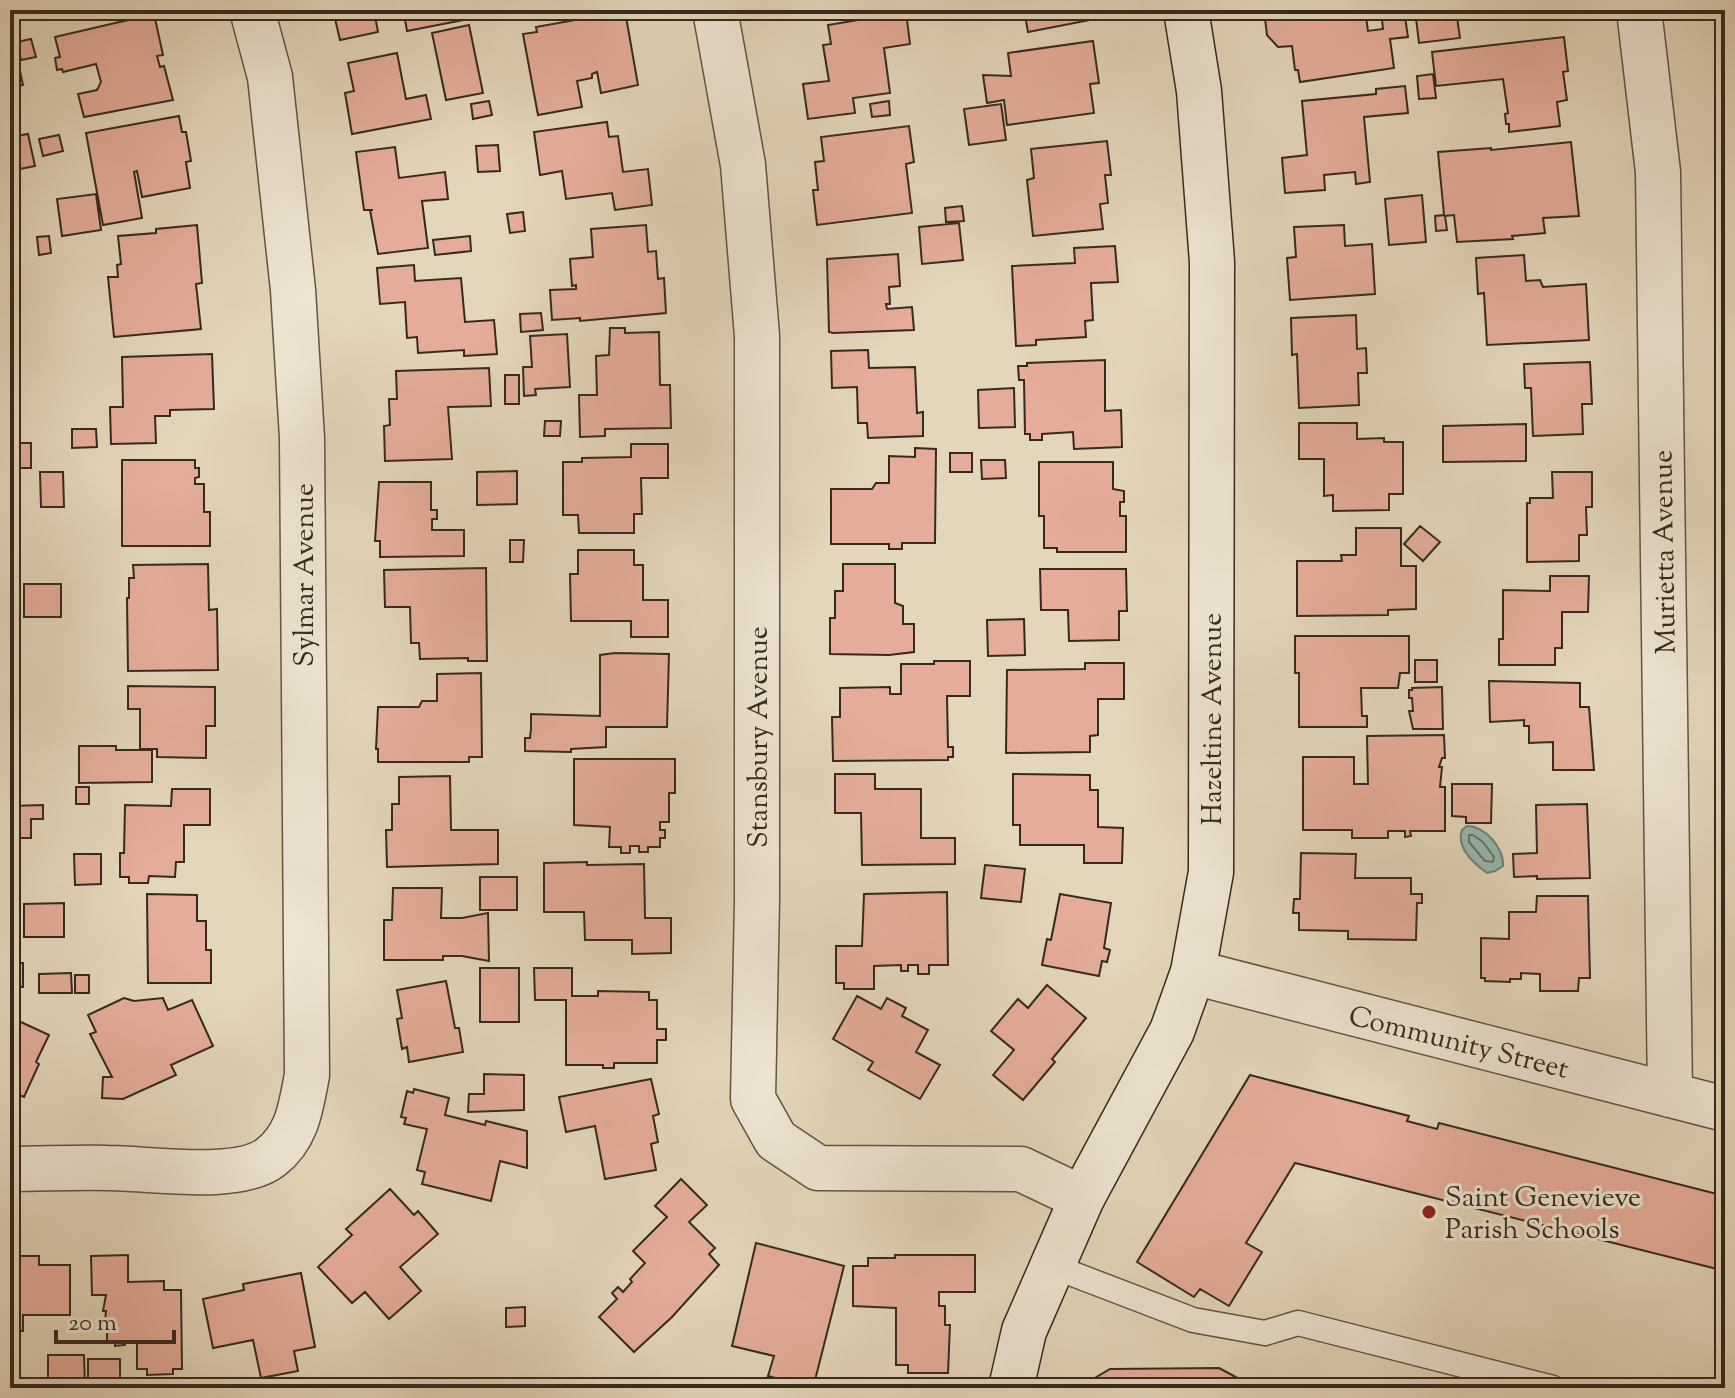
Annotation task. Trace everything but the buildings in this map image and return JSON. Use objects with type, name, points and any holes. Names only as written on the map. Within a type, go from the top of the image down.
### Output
[{"type":"street","name":"Sylmar Avenue","points":[[10,1169],[223,1172],[250,1168],[270,1159],[288,1140],[298,1122],[307,1075],[302,438],[293,290],[270,77],[252,10]]},
{"type":"street","name":"Stansbury Avenue","points":[[715,10],[743,165],[757,336],[757,900],[753,1099],[776,1140],[818,1168],[1021,1169],[1082,1198]]},
{"type":"street","name":"Hazeltine Avenue","points":[[1011,1388],[1024,1331],[1082,1198],[1172,1031],[1193,972],[1211,872],[1212,262],[1199,91],[1186,10]]},
{"type":"street","name":"Murietta Avenue","points":[[1639,10],[1658,172],[1670,1095]]},
{"type":"street","name":"Community Street","points":[[1193,972],[1725,1109]]},
{"type":"lane","points":[[1052,1266],[1193,1320],[1265,1333],[1298,1323],[1553,1388]]},
{"type":"water","points":[[1467,826],[1480,830],[1492,839],[1500,852],[1503,866],[1487,873],[1471,859],[1461,842],[1462,830]]},
{"type":"place","name":"Saint Genevieve Parish Schools","points":[[1429,1212]]}]
